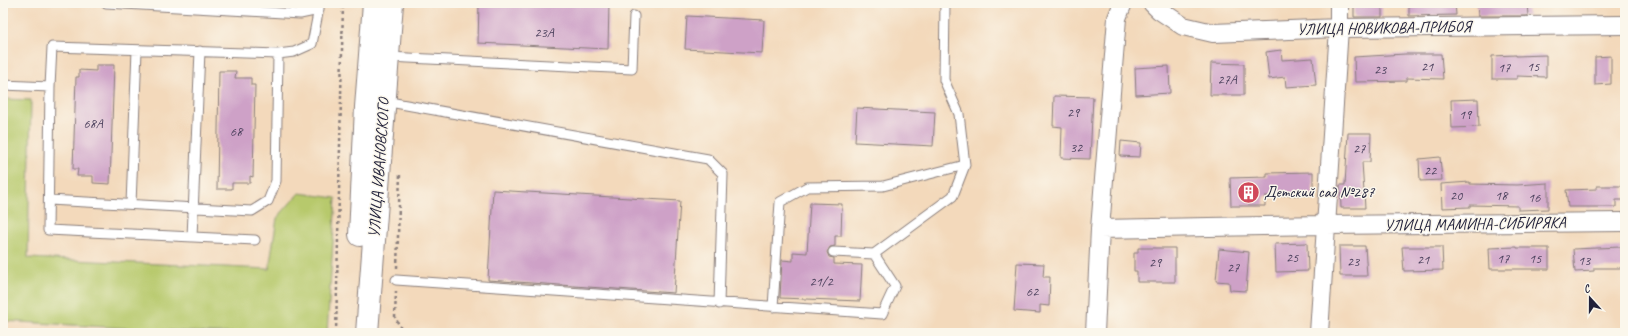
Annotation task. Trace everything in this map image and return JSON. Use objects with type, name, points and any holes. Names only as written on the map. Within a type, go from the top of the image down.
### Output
[{"type":"street","name":"УЛИЦА ИВАНОВСКОГО","points":[[354,333],[366,107],[374,3]]},
{"type":"street","name":"УЛИЦА ИВАНОВСКОГО","points":[[367,333],[392,3]]},
{"type":"street","points":[[1095,333],[1100,230],[1117,18],[1123,3]]},
{"type":"street","name":"УЛИЦА НОВИКОВА-ПРИБОЯ","points":[[1152,3],[1159,10],[1183,26],[1213,33],[1339,28],[1625,25]]},
{"type":"street","points":[[1319,333],[1339,28],[1339,3]]},
{"type":"street","name":"УЛИЦА МАМИНА-СИБИРЯКА","points":[[1100,230],[1325,225],[1625,222]]},
{"type":"lane","points":[[106,3],[300,14],[320,6]]},
{"type":"lane","points":[[833,252],[874,254],[953,196],[965,165],[959,114],[944,80],[946,3]]},
{"type":"lane","points":[[255,240],[48,230],[52,47],[278,54],[294,52],[312,44],[320,6]]},
{"type":"lane","points":[[388,57],[632,70],[634,16]]},
{"type":"lane","points":[[131,204],[137,50]]},
{"type":"lane","points":[[192,237],[200,51]]},
{"type":"lane","points":[[49,200],[252,211],[268,201],[276,181],[278,54]]},
{"type":"lane","points":[[3,85],[50,87]]},
{"type":"lane","points":[[384,101],[708,159],[723,174],[718,304]]},
{"type":"lane","points":[[773,307],[780,202],[807,187],[883,186],[965,165]]},
{"type":"lane","points":[[396,280],[718,304],[882,314],[895,286],[874,254]]},
{"type":"path","points":[[336,333],[343,3]]},
{"type":"green space","points":[[3,99],[31,100],[28,258],[269,269],[277,218],[299,193],[336,198],[327,333],[211,333],[3,321]]},
{"type":"building","points":[[479,3],[609,3],[608,49],[478,43]]},
{"type":"building","points":[[1354,3],[1382,3],[1382,17],[1354,17]]},
{"type":"building","points":[[1409,3],[1455,3],[1456,15],[1409,16]]},
{"type":"building","points":[[1477,3],[1527,3],[1528,16],[1478,16]]},
{"type":"building","points":[[687,16],[764,20],[762,53],[685,49]]},
{"type":"building","points":[[1281,50],[1282,60],[1313,58],[1316,85],[1286,87],[1285,77],[1269,79],[1266,52]]},
{"type":"building","points":[[1405,54],[1441,54],[1443,79],[1407,78],[1407,81],[1355,82],[1354,57]]},
{"type":"building","points":[[1546,55],[1546,77],[1517,76],[1517,79],[1492,79],[1492,56]]},
{"type":"building","points":[[1611,56],[1611,84],[1595,85],[1595,57]]},
{"type":"building","points":[[1211,63],[1244,64],[1244,95],[1210,95]]},
{"type":"building","points":[[96,65],[114,65],[110,184],[93,183],[93,176],[77,176],[78,169],[73,169],[76,77],[79,77],[79,70],[96,71]]},
{"type":"building","points":[[1169,66],[1170,93],[1136,95],[1135,68]]},
{"type":"building","points":[[219,71],[236,71],[235,78],[251,78],[251,85],[255,85],[253,177],[250,176],[250,183],[232,183],[232,189],[217,189]]},
{"type":"building","points":[[1054,96],[1093,97],[1090,159],[1061,158],[1062,127],[1053,126]]},
{"type":"building","points":[[1478,99],[1479,127],[1452,128],[1451,100]]},
{"type":"building","points":[[857,108],[935,112],[933,146],[855,142]]},
{"type":"building","points":[[1348,133],[1371,133],[1370,162],[1362,162],[1365,208],[1341,208],[1340,185],[1345,185]]},
{"type":"building","points":[[1121,141],[1141,143],[1140,157],[1120,156]]},
{"type":"building","points":[[1440,157],[1442,180],[1420,181],[1419,159]]},
{"type":"building","points":[[1313,172],[1313,195],[1265,196],[1265,206],[1231,206],[1230,178],[1267,177],[1267,173]]},
{"type":"building","points":[[1470,182],[1470,184],[1517,185],[1548,183],[1548,209],[1518,210],[1518,206],[1470,205],[1470,207],[1442,208],[1441,184]]},
{"type":"building","points":[[1597,186],[1623,186],[1625,200],[1616,200],[1616,207],[1568,207],[1566,190],[1597,189]]},
{"type":"building","points":[[493,190],[680,201],[674,293],[488,280]]},
{"type":"building","points":[[810,203],[842,204],[841,236],[835,236],[835,246],[830,247],[827,252],[829,257],[834,258],[834,264],[862,265],[860,301],[780,298],[782,260],[793,261],[793,252],[807,253]]},
{"type":"building","points":[[1307,243],[1308,271],[1276,272],[1275,244]]},
{"type":"building","points":[[1339,246],[1365,246],[1367,276],[1340,276]]},
{"type":"building","points":[[1402,247],[1442,247],[1443,270],[1404,271]]},
{"type":"building","points":[[1621,247],[1623,268],[1594,268],[1594,271],[1575,272],[1573,249]]},
{"type":"building","points":[[1138,248],[1175,248],[1175,282],[1137,282],[1137,271],[1134,271],[1134,253],[1138,253]]},
{"type":"building","points":[[1489,248],[1549,248],[1549,269],[1490,269]]},
{"type":"building","points":[[1219,249],[1249,252],[1246,291],[1230,290],[1229,282],[1216,281]]},
{"type":"building","points":[[1017,263],[1044,264],[1043,277],[1050,277],[1049,306],[1040,305],[1040,313],[1014,311]]},
{"type":"place","name":"Детский сад №287","points":[[1248,192]]}]
